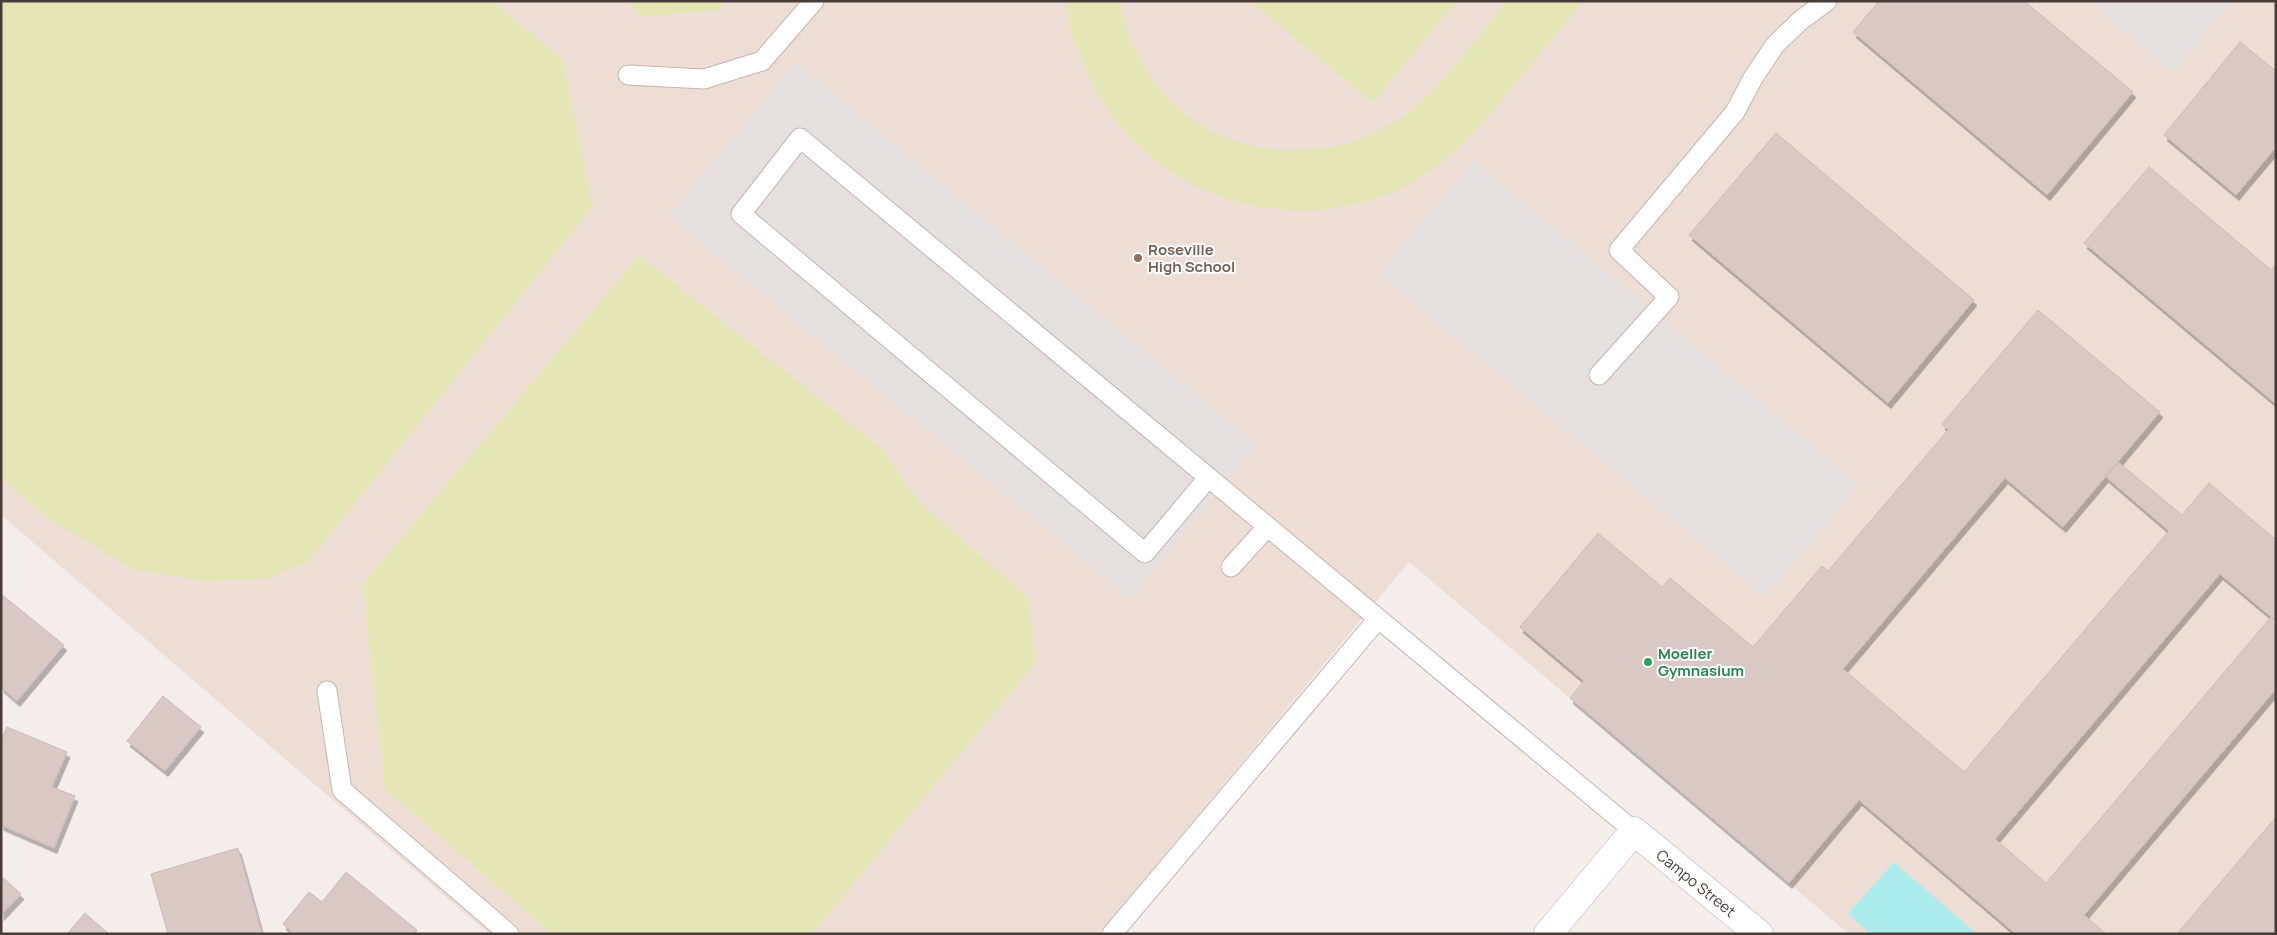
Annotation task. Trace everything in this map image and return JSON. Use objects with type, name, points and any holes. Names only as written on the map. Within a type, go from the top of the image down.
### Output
[{"type":"street","points":[[1548,934],[1634,831]]},
{"type":"street","name":"Campo Street","points":[[1634,831],[1759,934]]},
{"type":"lane","points":[[628,75],[704,79],[762,61],[814,1]]},
{"type":"lane","points":[[1599,375],[1669,297],[1619,250],[1735,112],[1753,78],[1775,45],[1800,20],[1827,1]]},
{"type":"lane","points":[[1208,478],[1145,553],[741,214],[800,138],[1634,831]]},
{"type":"lane","points":[[1231,567],[1267,527]]},
{"type":"lane","points":[[1112,934],[1378,619]]},
{"type":"lane","points":[[327,691],[342,790],[509,934]]},
{"type":"shaded area","name":"Roseville High School","points":[[1,1],[2276,1],[2276,934],[1849,934],[1409,562],[1099,934],[489,934],[1,515]]},
{"type":"shaded area","points":[[2090,1],[2232,1],[2172,72]]},
{"type":"shaded area","points":[[796,63],[1257,445],[1130,598],[669,216]]},
{"type":"shaded area","points":[[1474,161],[1859,485],[1765,597],[1379,274]]},
{"type":"green space","points":[[1,1],[492,1],[563,60],[593,206],[308,562],[268,578],[208,582],[133,569],[49,519],[1,478]]},
{"type":"green space","points":[[626,1],[726,1],[719,10],[641,17]]},
{"type":"green space","points":[[1067,1],[1120,1],[1128,32],[1141,61],[1163,93],[1190,118],[1221,136],[1256,146],[1291,151],[1327,148],[1363,138],[1397,121],[1412,110],[1441,82],[1506,1],[1583,1],[1467,139],[1428,173],[1399,190],[1384,196],[1353,204],[1312,210],[1272,209],[1232,200],[1195,185],[1161,165],[1131,138],[1105,106],[1086,70],[1076,45],[1067,10]]},
{"type":"green space","points":[[1250,1],[1457,1],[1373,103]]},
{"type":"green space","points":[[639,255],[883,450],[918,501],[1027,596],[1037,661],[812,934],[552,934],[385,789],[363,584]]},
{"type":"water","points":[[1894,862],[1977,934],[1871,934],[1848,914]]},
{"type":"building","points":[[1879,1],[2024,1],[2133,92],[2047,195],[1853,32]]},
{"type":"building","points":[[2240,42],[2276,71],[2276,147],[2236,195],[2164,135]]},
{"type":"building","points":[[1776,133],[1974,300],[1888,403],[1689,235]]},
{"type":"building","points":[[2149,167],[2271,270],[2276,264],[2276,404],[2084,243]]},
{"type":"building","points":[[2038,310],[2160,412],[2063,527],[2005,478],[1843,669],[1964,772],[2169,531],[2106,477],[2118,462],[2182,515],[2209,483],[2276,540],[2276,621],[2220,574],[1995,839],[2046,883],[2271,617],[2276,622],[2276,689],[2084,915],[2106,934],[2016,934],[1859,800],[1789,883],[1570,698],[1584,681],[1520,627],[1598,533],[1662,587],[1670,578],[1753,647],[1822,566],[1828,571],[1948,430],[1942,424]]},
{"type":"building","points":[[1,594],[64,645],[17,701],[1,687]]},
{"type":"building","points":[[163,696],[201,727],[165,771],[127,741]]},
{"type":"building","points":[[7,727],[67,752],[52,787],[75,796],[54,848],[1,825],[1,740]]},
{"type":"building","points":[[2276,817],[2276,934],[2177,934]]},
{"type":"building","points":[[238,848],[262,934],[168,934],[151,874]]},
{"type":"building","points":[[346,872],[417,930],[413,934],[294,934],[283,924],[309,892],[322,902]]},
{"type":"building","points":[[1,876],[21,894],[1,915]]},
{"type":"building","points":[[85,913],[109,934],[67,934]]},
{"type":"place","name":"Roseville High School","points":[[1138,258]]},
{"type":"place","name":"Moeller Gymnasium","points":[[1648,662]]}]
